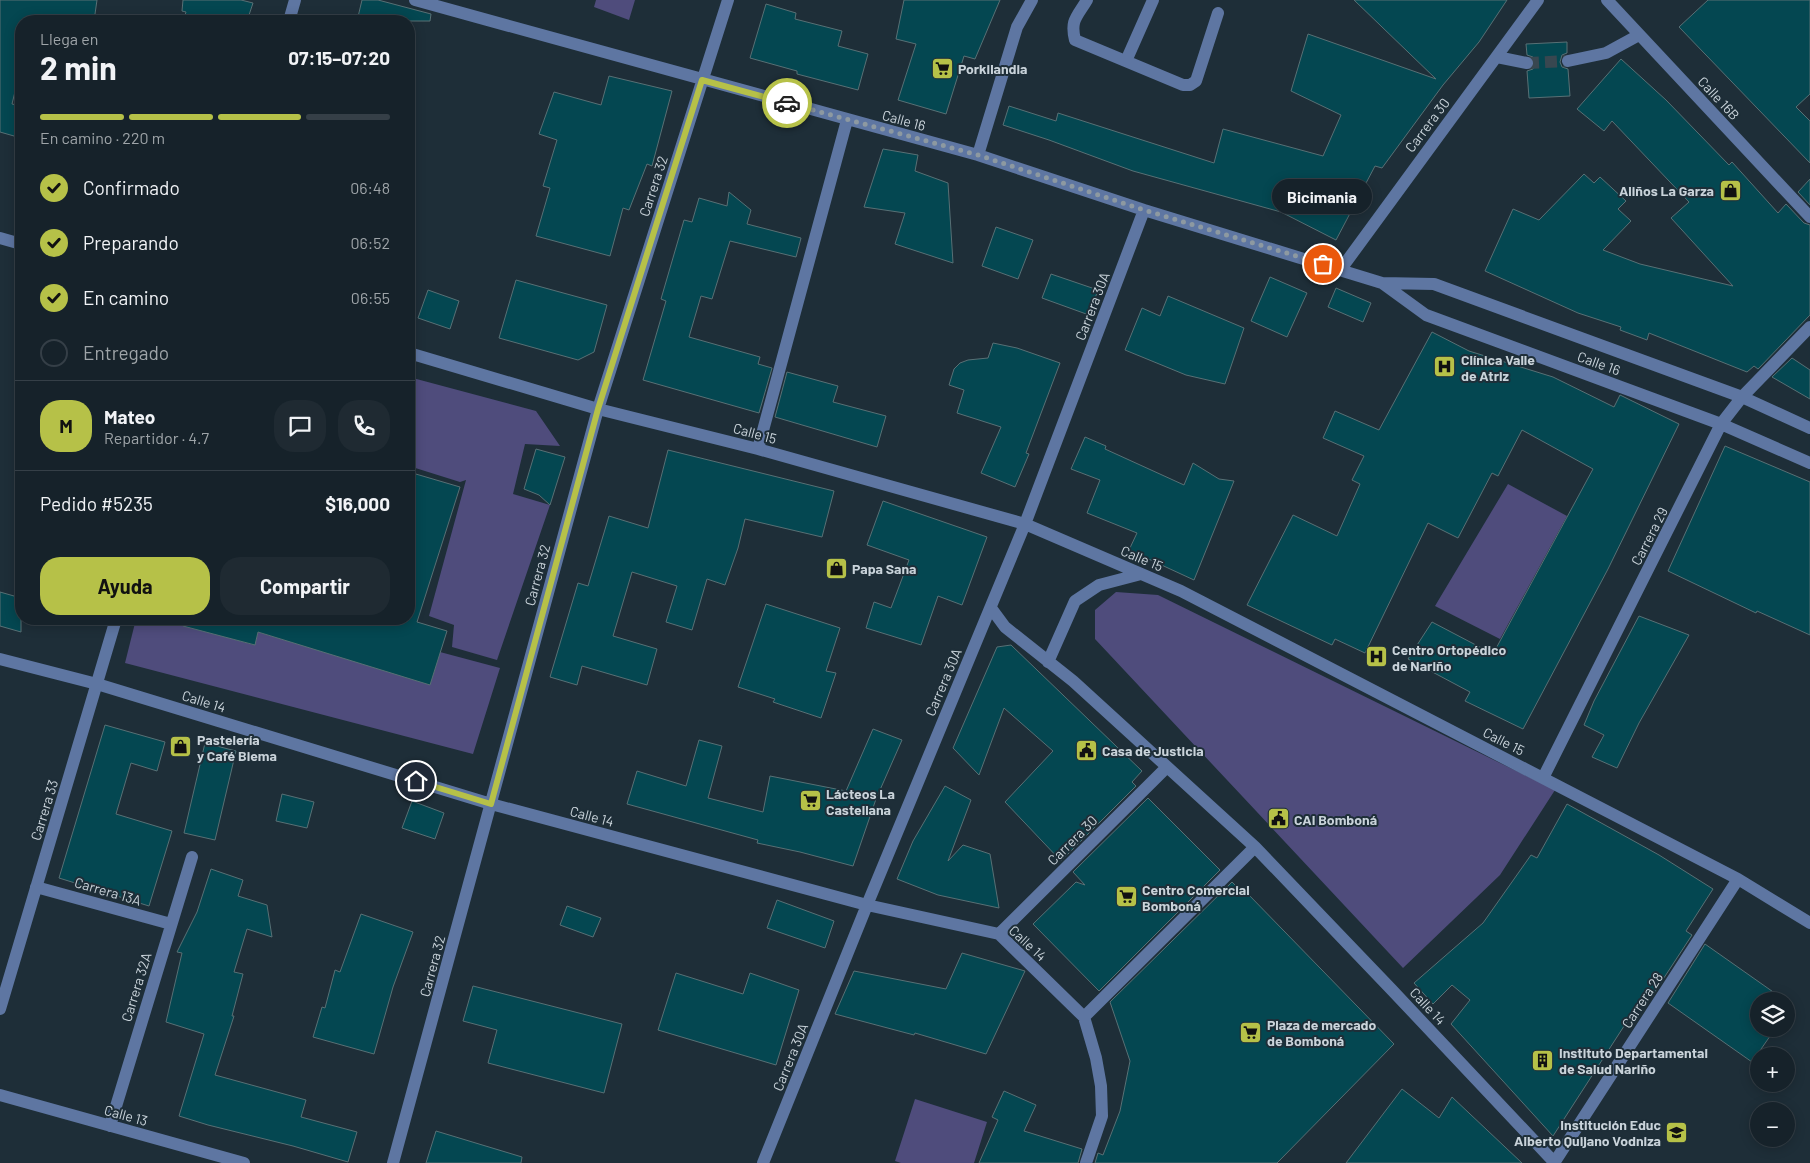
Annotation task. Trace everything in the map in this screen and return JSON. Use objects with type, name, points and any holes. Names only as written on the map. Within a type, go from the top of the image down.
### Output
[{"type":"street","points":[[291,15],[295,0]]},
{"type":"street","name":"Calle 16","points":[[415,0],[978,155],[1144,210],[1341,269],[1382,283],[1426,315],[1721,424],[1810,463]]},
{"type":"street","name":"Carrera 32","points":[[393,1163],[598,409],[728,0]]},
{"type":"street","points":[[978,155],[1017,27],[1032,0]]},
{"type":"street","points":[[1087,0],[1072,28],[1076,40],[1183,85],[1190,85],[1196,80],[1218,13]]},
{"type":"street","points":[[1126,61],[1153,0]]},
{"type":"street","name":"Carrera 30","points":[[1341,269],[1538,0]]},
{"type":"street","name":"Calle 16B","points":[[1607,0],[1810,217]]},
{"type":"street","points":[[1568,61],[1606,53],[1639,35]]},
{"type":"street","points":[[1496,57],[1527,63]]},
{"type":"street","points":[[758,449],[847,120]]},
{"type":"street","name":"Carrera 30A","points":[[763,1163],[867,905],[1025,524],[1144,210]]},
{"type":"street","points":[[0,238],[15,242]]},
{"type":"street","name":"Calle 16","points":[[1382,283],[1434,284],[1742,397],[1810,428]]},
{"type":"street","name":"Carrera 29","points":[[1543,778],[1721,424],[1742,397],[1810,327]]},
{"type":"street","name":"Calle 15","points":[[415,355],[598,409],[758,449],[1025,524],[1181,591],[1738,879],[1810,923]]},
{"type":"street","points":[[1048,662],[1074,601],[1099,585],[1141,574]]},
{"type":"street","name":"Calle 14","points":[[991,608],[1006,627],[1073,681],[1255,847],[1554,1163]]},
{"type":"street","name":"Carrera 33","points":[[0,1009],[114,625]]},
{"type":"street","name":"Calle 14","points":[[0,659],[97,684],[491,804],[867,905],[999,934],[1084,1017],[1096,1058],[1102,1116],[1086,1163]]},
{"type":"street","name":"Carrera 30","points":[[999,934],[1167,767]]},
{"type":"street","points":[[1084,1017],[1255,847]]},
{"type":"street","name":"Carrera 32A","points":[[110,1126],[192,857]]},
{"type":"street","name":"Carrera 28","points":[[1554,1163],[1738,879]]},
{"type":"street","name":"Carrera 13A","points":[[36,887],[171,924]]},
{"type":"street","name":"Calle 13","points":[[0,1096],[244,1163]]},
{"type":"shaded area","points":[[596,0],[635,0],[629,20],[594,7]]},
{"type":"shaded area","points":[[415,379],[536,411],[560,446],[525,444],[513,494],[550,505],[497,660],[452,647],[454,625],[429,616],[466,480],[460,482],[415,468]]},
{"type":"shaded area","points":[[1508,484],[1567,516],[1500,639],[1435,606]]},
{"type":"shaded area","points":[[1116,592],[1158,595],[1555,790],[1500,875],[1403,968],[1095,639],[1095,610]]},
{"type":"shaded area","points":[[134,625],[210,625],[208,632],[254,645],[258,632],[430,684],[440,652],[500,668],[473,754],[125,663]]},
{"type":"shaded area","points":[[915,1099],[987,1122],[974,1163],[901,1163],[895,1161]]},
{"type":"building","points":[[0,0],[97,0],[95,15],[15,15],[15,92],[12,104],[15,105],[15,136],[0,132]]},
{"type":"building","points":[[183,0],[241,0],[253,3],[249,15],[185,15],[186,12],[182,11]]},
{"type":"building","points":[[362,0],[378,0],[431,14],[430,21],[415,21],[415,15],[358,15]]},
{"type":"building","points":[[904,0],[1000,0],[975,59],[964,56],[946,114],[898,100],[916,44],[896,39]]},
{"type":"building","points":[[1354,0],[1507,0],[1479,42],[1443,85],[1382,168],[1375,166],[1336,240],[1281,212],[1133,171],[1003,125],[1009,106],[1056,121],[1058,113],[1214,163],[1223,129],[1323,156],[1341,115],[1291,91],[1308,34],[1436,79]]},
{"type":"building","points":[[1708,0],[1810,0],[1810,94],[1796,107],[1810,121],[1810,163],[1679,27]]},
{"type":"building","points":[[766,4],[796,13],[795,19],[842,31],[838,46],[868,54],[858,90],[797,74],[797,71],[750,58]]},
{"type":"building","points":[[1567,42],[1567,53],[1562,55],[1560,62],[1562,67],[1568,69],[1570,96],[1529,98],[1527,71],[1533,69],[1535,64],[1533,57],[1527,55],[1526,44]]},
{"type":"building","points":[[1621,59],[1666,100],[1729,165],[1732,162],[1778,213],[1786,204],[1804,223],[1810,225],[1810,315],[1758,369],[1754,366],[1747,372],[1649,333],[1647,340],[1620,330],[1621,327],[1578,313],[1485,271],[1513,209],[1539,220],[1584,174],[1594,183],[1600,177],[1626,201],[1618,209],[1631,221],[1603,250],[1640,264],[1733,286],[1671,218],[1689,202],[1612,121],[1604,131],[1577,109]]},
{"type":"building","points":[[609,76],[672,91],[652,166],[647,164],[629,210],[623,208],[610,256],[536,236],[550,188],[543,186],[557,140],[539,134],[554,92],[601,105]]},
{"type":"building","points":[[883,149],[918,155],[915,171],[948,183],[953,263],[895,244],[905,213],[864,207]]},
{"type":"building","points":[[1810,179],[1810,205],[1798,192]]},
{"type":"building","points":[[729,192],[751,210],[747,224],[801,238],[796,257],[730,241],[712,299],[701,296],[689,337],[760,357],[758,364],[772,368],[759,413],[643,380],[666,301],[661,299],[684,220],[692,222],[699,198],[727,206]]},
{"type":"building","points":[[996,227],[1033,240],[1018,279],[982,266]]},
{"type":"building","points":[[1051,274],[1098,290],[1089,315],[1042,298]]},
{"type":"building","points":[[1270,277],[1307,293],[1287,337],[1251,321]]},
{"type":"building","points":[[516,280],[607,305],[594,352],[578,360],[499,338]]},
{"type":"building","points":[[1336,288],[1371,303],[1363,322],[1328,307]]},
{"type":"building","points":[[428,290],[459,301],[450,329],[418,318]]},
{"type":"building","points":[[1168,296],[1244,328],[1225,384],[1186,375],[1125,350],[1142,308],[1160,316]]},
{"type":"building","points":[[1432,332],[1469,351],[1553,377],[1614,407],[1620,395],[1679,424],[1608,569],[1523,729],[1465,701],[1470,692],[1408,659],[1432,622],[1493,654],[1593,469],[1522,430],[1498,476],[1492,473],[1458,538],[1428,523],[1365,653],[1335,639],[1332,645],[1247,605],[1293,515],[1337,536],[1360,484],[1352,480],[1364,456],[1323,438],[1335,411],[1379,430]]},
{"type":"building","points":[[993,343],[1017,348],[1060,363],[1026,453],[1029,454],[1015,487],[981,473],[1001,427],[957,413],[964,390],[949,385],[954,369],[960,363],[968,360],[988,358]]},
{"type":"building","points":[[1792,358],[1810,370],[1810,399],[1772,377]]},
{"type":"building","points":[[787,372],[838,386],[833,402],[886,416],[877,447],[775,417]]},
{"type":"building","points":[[1085,437],[1106,446],[1105,449],[1184,485],[1193,463],[1219,479],[1234,481],[1194,580],[1129,550],[1137,533],[1087,513],[1100,480],[1071,469]]},
{"type":"building","points":[[1725,446],[1810,482],[1810,635],[1757,611],[1756,613],[1668,571]]},
{"type":"building","points":[[536,449],[565,457],[550,505],[539,495],[524,489]]},
{"type":"building","points":[[668,450],[834,491],[822,537],[745,519],[738,548],[725,585],[707,579],[692,630],[666,622],[677,586],[632,572],[613,636],[657,649],[647,685],[582,666],[577,685],[550,677],[578,583],[588,586],[609,516],[648,528]]},
{"type":"building","points":[[415,474],[460,487],[417,622],[447,631],[430,685],[258,632],[255,645],[183,626],[415,625]]},
{"type":"building","points":[[883,501],[987,537],[962,605],[938,596],[921,645],[866,628],[874,602],[891,608],[909,560],[867,545]]},
{"type":"building","points":[[0,592],[15,596],[15,625],[21,625],[21,632],[0,626]]},
{"type":"building","points":[[766,604],[840,628],[826,671],[836,673],[821,718],[773,702],[775,699],[738,687]]},
{"type":"building","points":[[1639,616],[1689,635],[1639,723],[1617,768],[1592,757],[1604,735],[1584,725],[1594,701]]},
{"type":"building","name":"Casa de Justicia","points":[[1011,645],[1142,771],[1132,782],[1136,786],[1061,861],[1005,802],[1053,751],[1004,708],[979,775],[953,748],[997,647]]},
{"type":"building","points":[[105,725],[165,742],[157,771],[131,763],[116,814],[172,831],[149,906],[59,878]]},
{"type":"building","points":[[873,729],[902,740],[876,799],[853,866],[757,843],[758,840],[627,804],[637,771],[686,786],[699,740],[722,746],[708,798],[763,812],[770,776],[846,791]]},
{"type":"building","points":[[205,743],[236,751],[215,840],[184,833]]},
{"type":"building","points":[[945,786],[971,800],[948,861],[963,845],[990,854],[999,908],[938,895],[897,879],[913,841]]},
{"type":"building","points":[[282,794],[314,802],[307,828],[276,821]]},
{"type":"building","name":"Centro Comercial Bomboná","points":[[1148,798],[1220,870],[1099,991],[1033,924],[1076,882],[1085,885],[1073,872]]},
{"type":"building","points":[[412,801],[444,813],[435,839],[402,828]]},
{"type":"building","name":"Instituto Departamental de Salud Nariño","points":[[1567,804],[1659,855],[1713,889],[1686,931],[1692,935],[1654,993],[1648,989],[1553,1136],[1451,1024],[1470,1000],[1452,985],[1433,1004],[1414,983],[1483,923],[1531,855],[1537,858]]},
{"type":"building","points":[[211,869],[243,880],[238,896],[267,905],[272,937],[247,929],[234,972],[243,974],[232,1016],[234,1016],[215,1075],[306,1100],[301,1117],[357,1132],[348,1162],[179,1116],[204,1034],[166,1022],[182,953],[177,952],[197,912]]},
{"type":"building","name":"Plaza de mercado de Bomboná","points":[[1232,882],[1245,895],[1247,893],[1394,1044],[1277,1163],[1095,1163],[1098,1153],[1103,1155],[1120,1111],[1130,1061],[1110,1002]]},
{"type":"building","points":[[777,900],[834,921],[825,948],[767,928]]},
{"type":"building","points":[[567,906],[601,918],[593,937],[560,925]]},
{"type":"building","points":[[361,914],[413,932],[393,987],[374,1054],[313,1037],[322,1007],[325,1008],[335,970],[340,972]]},
{"type":"building","points":[[1705,944],[1773,992],[1750,992],[1750,1037],[1769,1037],[1762,1047],[1750,1047],[1750,1061],[1668,1003]]},
{"type":"building","points":[[962,953],[1025,971],[986,1054],[915,1033],[914,1035],[835,1014],[854,971],[946,989]]},
{"type":"building","points":[[676,973],[743,994],[750,973],[799,990],[776,1065],[658,1030]]},
{"type":"building","points":[[473,986],[622,1024],[604,1093],[488,1063],[497,1030],[463,1021]]},
{"type":"building","points":[[1402,1089],[1439,1118],[1452,1097],[1522,1163],[1346,1163]]},
{"type":"building","points":[[1004,1091],[1036,1105],[1024,1131],[1082,1149],[1078,1163],[979,1163],[998,1120],[992,1117]]},
{"type":"building","points":[[436,1131],[522,1157],[521,1163],[426,1163]]},
{"type":"tunnel","points":[[1527,63],[1568,61]]},
{"type":"way so far","points":[[787,103],[978,155],[1144,210],[1323,264]]},
{"type":"place","name":"Porkilandia","points":[[942,68]]},
{"type":"place","name":"Aliños La Garza","points":[[1730,190]]},
{"type":"place","name":"Bicimania","points":[[1323,264]]},
{"type":"place","name":"Clínica Valle de Atriz","points":[[1445,367]]},
{"type":"place","name":"Papa Sana","points":[[836,568]]},
{"type":"place","name":"Centro Ortopédico de Nariño","points":[[1376,657]]},
{"type":"place","name":"Pastelería y Café Biema","points":[[181,747]]},
{"type":"place","name":"Casa de Justicia","points":[[1086,750]]},
{"type":"place","name":"Lácteos La Castellana","points":[[810,801]]},
{"type":"place","name":"CAI Bomboná","points":[[1278,819]]},
{"type":"place","name":"Centro Comercial Bomboná","points":[[1126,897]]},
{"type":"place","name":"Plaza de mercado de Bomboná","points":[[1251,1032]]},
{"type":"place","name":"Instituto Departamental de Salud Nariño","points":[[1543,1060]]},
{"type":"place","name":"Institución Educ Alberto Quijano Vodniza","points":[[1677,1132]]},
{"type":"route","points":[[416,781],[491,804],[598,409],[702,80],[787,103]]}]
